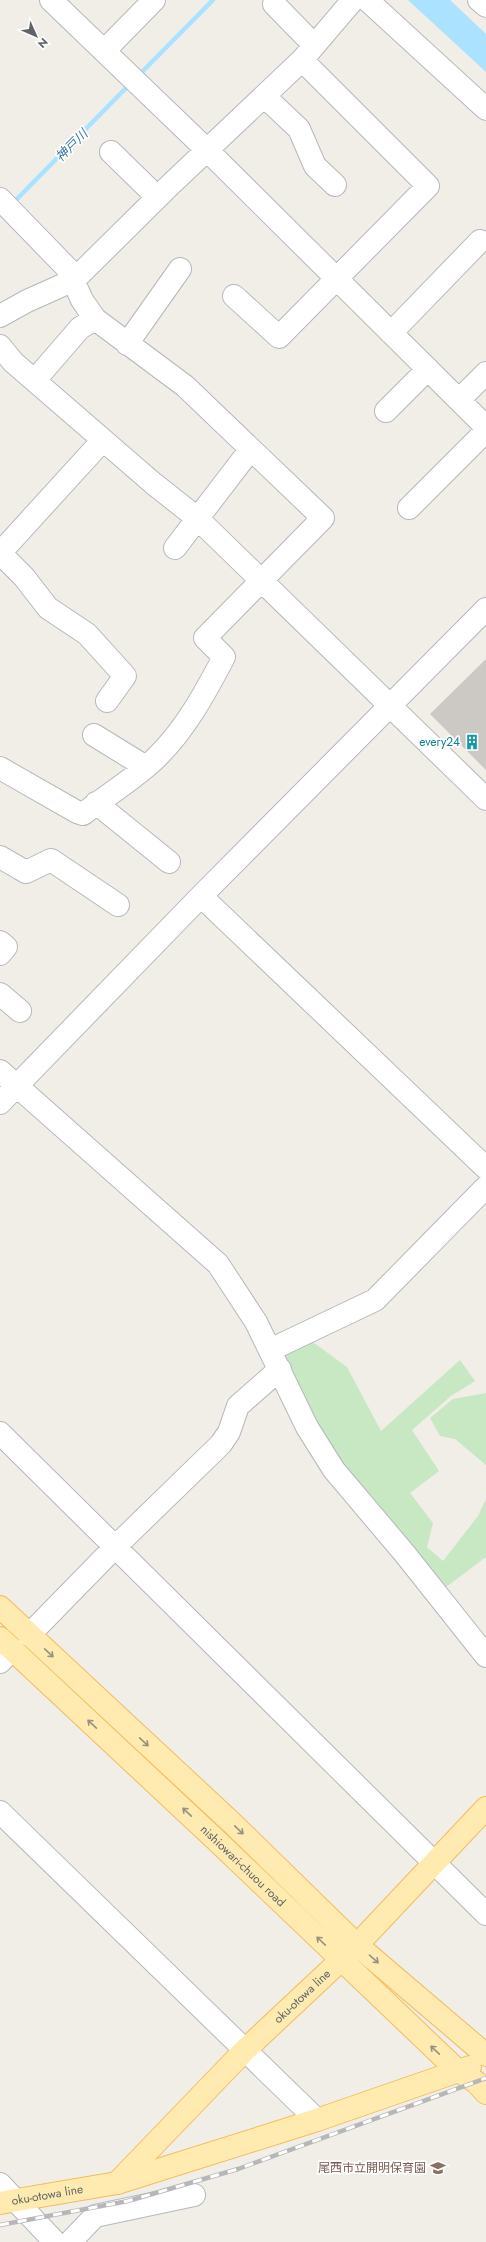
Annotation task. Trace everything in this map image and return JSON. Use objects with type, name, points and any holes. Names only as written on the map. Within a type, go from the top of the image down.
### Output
[{"type":"main road","name":"nishiowari-chuou road","points":[[0,1607],[29,1636],[232,1823],[357,1945],[486,2055]]},
{"type":"main road","name":"nishiowari-chuou road","points":[[4,1650],[216,1840],[457,2070],[476,2082],[486,2093]]},
{"type":"main road","name":"oku-otowa line","points":[[118,2183],[245,2050],[357,1945],[486,1808]]},
{"type":"main road","name":"oku-otowa line","points":[[8,2201],[118,2183],[316,2120],[457,2070],[486,2062]]},
{"type":"street","points":[[51,0],[207,150],[486,427]]},
{"type":"street","points":[[104,51],[154,0]]},
{"type":"street","points":[[0,316],[38,296],[74,280],[157,197],[264,96],[308,52],[353,0]]},
{"type":"street","points":[[367,0],[486,109]]},
{"type":"street","points":[[479,0],[486,6]]},
{"type":"street","points":[[234,296],[279,336],[428,186],[308,52],[274,4]]},
{"type":"street","points":[[264,96],[299,129],[315,166],[336,185]]},
{"type":"street","points":[[111,152],[157,197]]},
{"type":"street","points":[[0,199],[68,269],[82,300],[95,319],[184,386],[219,417],[250,450],[323,518],[205,638],[224,657],[191,715],[174,739],[146,766],[83,814],[0,768]]},
{"type":"street","points":[[391,332],[480,241]]},
{"type":"street","points":[[127,344],[180,269]]},
{"type":"street","points":[[34,380],[80,328],[95,319]]},
{"type":"street","points":[[0,346],[13,362],[154,484],[197,518],[263,580],[391,707],[486,798]]},
{"type":"street","points":[[386,411],[428,369]]},
{"type":"street","points":[[459,400],[486,373]]},
{"type":"street","points":[[409,508],[486,431]]},
{"type":"street","points":[[103,440],[0,553],[24,577],[48,608],[87,634],[125,676],[107,701]]},
{"type":"street","points":[[175,548],[250,450]]},
{"type":"street","points":[[0,1103],[202,896],[486,610]]},
{"type":"street","points":[[94,735],[146,766]]},
{"type":"street","points":[[96,804],[169,862]]},
{"type":"street","points":[[0,857],[26,872],[51,860],[118,905]]},
{"type":"street","points":[[202,896],[486,1168]]},
{"type":"street","points":[[0,942],[6,947],[0,954]]},
{"type":"street","points":[[0,994],[20,1011]]},
{"type":"street","points":[[0,1071],[218,1264],[256,1322],[307,1427],[334,1470],[406,1554],[486,1656]]},
{"type":"street","points":[[270,1350],[375,1300],[486,1188]]},
{"type":"street","points":[[29,1636],[115,1547],[221,1444],[229,1432],[238,1406],[280,1370]]},
{"type":"street","points":[[0,1433],[273,1701],[433,1864],[486,1914]]},
{"type":"street","points":[[0,1812],[316,2120]]},
{"type":"street","points":[[0,2184],[8,2201],[48,2239]]},
{"type":"street","points":[[70,2242],[95,2216],[194,2195]]},
{"type":"green space","points":[[303,1335],[347,1367],[381,1431],[460,1360],[475,1381],[451,1396],[412,1430],[439,1471],[410,1493],[433,1523],[427,1547],[443,1561],[478,1516],[486,1499],[486,1557],[437,1594],[334,1470],[270,1350]]},
{"type":"green space","points":[[486,1393],[486,1465],[455,1439],[440,1436],[430,1418],[453,1399]]},
{"type":"water","points":[[408,0],[450,0],[486,34],[486,72]]},
{"type":"building","name":"every24","points":[[486,659],[486,770],[430,714]]},
{"type":"waterway","name":"神戸川","points":[[139,75],[213,0]]},
{"type":"waterway","name":"神戸川","points":[[13,203],[128,86]]},
{"type":"railway","points":[[0,2225],[128,2201],[238,2169],[486,2078]]},
{"type":"place","name":"every24","points":[[472,742]]},
{"type":"place","name":"尾西市立開明保育園","points":[[438,2168]]}]
